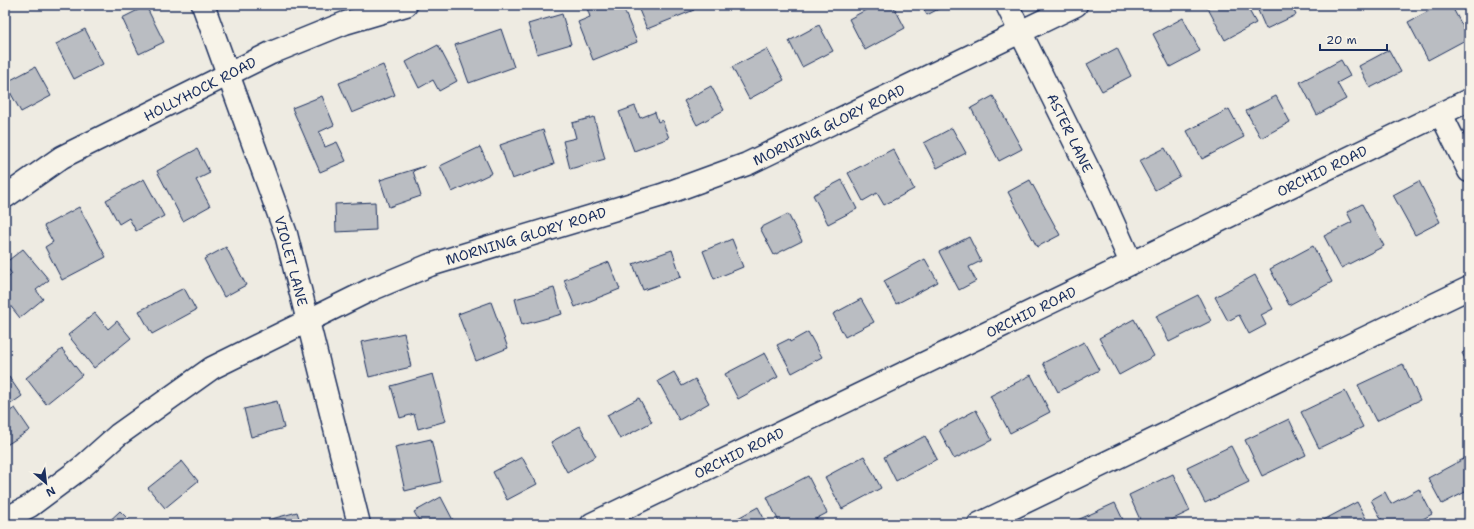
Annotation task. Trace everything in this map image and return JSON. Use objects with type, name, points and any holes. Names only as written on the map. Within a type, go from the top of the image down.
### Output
[{"type":"street","name":"VIOLET LANE","points":[[203,5],[286,234],[358,524]]},
{"type":"street","name":"HOLLYHOCK ROAD","points":[[5,196],[62,157],[271,53],[345,23],[406,5]]},
{"type":"street","name":"ASTER LANE","points":[[1007,5],[1100,193],[1131,263]]},
{"type":"street","name":"MORNING GLORY ROAD","points":[[5,519],[30,506],[81,468],[118,435],[212,368],[370,290],[430,265],[662,196],[747,164],[1076,5]]},
{"type":"street","name":"ORCHID ROAD","points":[[592,524],[1469,100]]},
{"type":"street","points":[[1441,114],[1469,171]]},
{"type":"street","points":[[979,524],[1469,288]]},
{"type":"building","points":[[586,5],[622,5],[637,42],[593,60],[578,22],[590,17]]},
{"type":"building","points":[[637,5],[692,5],[694,10],[647,29]]},
{"type":"building","points":[[875,5],[893,5],[905,28],[865,50],[849,19]]},
{"type":"building","points":[[921,5],[946,5],[927,15]]},
{"type":"building","points":[[1206,5],[1246,5],[1256,23],[1225,40]]},
{"type":"building","points":[[1262,5],[1291,5],[1296,15],[1266,29],[1257,8]]},
{"type":"building","points":[[1440,5],[1451,5],[1469,38],[1428,60],[1408,22]]},
{"type":"building","points":[[146,6],[164,42],[139,54],[122,18]]},
{"type":"building","points":[[562,14],[571,44],[537,54],[528,24]]},
{"type":"building","points":[[1183,18],[1200,51],[1170,67],[1153,34]]},
{"type":"building","points":[[819,25],[833,51],[802,67],[789,41]]},
{"type":"building","points":[[85,29],[103,64],[74,79],[56,44]]},
{"type":"building","points":[[501,29],[514,67],[469,83],[455,45]]},
{"type":"building","points":[[438,45],[457,81],[439,91],[433,80],[419,88],[406,62]]},
{"type":"building","points":[[1117,48],[1131,76],[1102,91],[1087,64]]},
{"type":"building","points":[[767,49],[784,80],[749,99],[732,67]]},
{"type":"building","points":[[1389,50],[1401,72],[1370,88],[1359,66]]},
{"type":"building","points":[[1341,60],[1350,76],[1337,83],[1346,99],[1317,115],[1300,82]]},
{"type":"building","points":[[383,65],[395,95],[352,113],[339,83]]},
{"type":"building","points":[[35,67],[51,96],[21,112],[5,83]]},
{"type":"building","points":[[711,86],[724,110],[697,125],[684,101]]},
{"type":"building","points":[[322,96],[334,125],[319,132],[325,147],[337,142],[346,161],[320,172],[292,108]]},
{"type":"building","points":[[993,96],[1022,149],[999,161],[971,108]]},
{"type":"building","points":[[1276,96],[1290,122],[1261,138],[1246,111]]},
{"type":"building","points":[[635,106],[640,118],[655,112],[658,122],[662,120],[669,138],[634,151],[619,112]]},
{"type":"building","points":[[1229,109],[1244,137],[1202,159],[1187,131]]},
{"type":"building","points":[[594,117],[605,159],[570,169],[563,141],[576,138],[572,123]]},
{"type":"building","points":[[952,128],[966,153],[937,168],[924,143]]},
{"type":"building","points":[[543,130],[554,164],[512,179],[500,145]]},
{"type":"building","points":[[480,147],[492,173],[452,192],[440,166]]},
{"type":"building","points":[[1165,148],[1180,176],[1155,190],[1139,161]]},
{"type":"building","points":[[197,149],[210,173],[196,180],[210,206],[183,221],[157,171]]},
{"type":"building","points":[[893,149],[914,189],[884,205],[877,193],[863,201],[848,173]]},
{"type":"building","points":[[425,166],[413,171],[421,196],[389,207],[380,180]]},
{"type":"building","points":[[144,179],[164,216],[136,231],[129,218],[119,224],[106,200]]},
{"type":"building","points":[[842,180],[857,209],[828,224],[813,195]]},
{"type":"building","points":[[1030,180],[1060,235],[1037,247],[1008,192]]},
{"type":"building","points":[[1419,181],[1440,222],[1415,235],[1393,195]]},
{"type":"building","points":[[375,202],[376,230],[336,232],[335,204]]},
{"type":"building","points":[[1362,204],[1384,246],[1341,268],[1324,236],[1352,222],[1347,212]]},
{"type":"building","points":[[79,207],[106,257],[62,280],[45,247],[53,242],[44,226]]},
{"type":"building","points":[[788,214],[802,241],[774,255],[760,228]]},
{"type":"building","points":[[969,237],[981,261],[969,267],[976,281],[959,290],[939,252]]},
{"type":"building","points":[[732,239],[743,267],[714,279],[703,251]]},
{"type":"building","points":[[1313,246],[1332,282],[1289,305],[1270,269]]},
{"type":"building","points":[[226,247],[246,285],[224,297],[204,259]]},
{"type":"building","points":[[23,249],[49,280],[36,290],[43,299],[20,318],[5,299],[5,280],[12,274],[5,263]]},
{"type":"building","points":[[672,250],[681,277],[643,290],[633,264]]},
{"type":"building","points":[[925,259],[938,282],[896,304],[884,281]]},
{"type":"building","points":[[609,262],[620,289],[575,307],[564,280]]},
{"type":"building","points":[[1255,275],[1273,309],[1261,315],[1266,325],[1249,334],[1239,315],[1228,321],[1215,297]]},
{"type":"building","points":[[184,288],[196,310],[152,334],[139,311]]},
{"type":"building","points":[[554,288],[562,314],[522,325],[515,299]]},
{"type":"building","points":[[1198,295],[1211,321],[1169,342],[1156,316]]},
{"type":"building","points":[[861,299],[874,322],[845,337],[833,314]]},
{"type":"building","points":[[491,302],[508,348],[476,361],[458,314]]},
{"type":"building","points":[[95,313],[108,329],[117,321],[131,338],[94,368],[68,335]]},
{"type":"building","points":[[1134,319],[1154,356],[1119,375],[1099,338]]},
{"type":"building","points":[[808,332],[822,357],[792,373],[777,345],[789,339],[790,342]]},
{"type":"building","points":[[404,333],[411,367],[369,377],[361,342]]},
{"type":"building","points":[[1084,342],[1099,370],[1058,392],[1043,363]]},
{"type":"building","points":[[62,349],[82,375],[46,404],[26,378]]},
{"type":"building","points":[[1469,349],[1469,366],[1462,353]]},
{"type":"building","points":[[765,353],[778,377],[738,399],[725,374]]},
{"type":"building","points":[[1403,364],[1420,400],[1376,421],[1358,385]]},
{"type":"building","points":[[674,372],[682,386],[695,379],[709,403],[679,420],[658,381]]},
{"type":"building","points":[[433,374],[446,421],[418,429],[414,414],[400,418],[391,386]]},
{"type":"building","points":[[1031,375],[1050,412],[1010,433],[990,396]]},
{"type":"building","points":[[9,377],[22,396],[5,408],[5,379]]},
{"type":"building","points":[[1345,391],[1363,427],[1319,448],[1301,412]]},
{"type":"building","points":[[639,398],[652,422],[620,439],[607,415]]},
{"type":"building","points":[[277,401],[284,428],[251,437],[244,409]]},
{"type":"building","points":[[15,408],[30,430],[5,446],[5,414]]},
{"type":"building","points":[[976,410],[992,440],[954,459],[939,430]]},
{"type":"building","points":[[1289,419],[1306,455],[1262,476],[1245,440]]},
{"type":"building","points":[[580,426],[596,456],[567,472],[551,442]]},
{"type":"building","points":[[925,436],[937,459],[896,481],[884,457]]},
{"type":"building","points":[[431,439],[441,482],[405,491],[395,447]]},
{"type":"building","points":[[1231,446],[1249,482],[1205,503],[1187,467]]},
{"type":"building","points":[[864,456],[881,488],[842,509],[825,477]]},
{"type":"building","points":[[1469,456],[1469,490],[1442,504],[1428,478]]},
{"type":"building","points":[[522,457],[537,484],[507,500],[493,472]]},
{"type":"building","points":[[182,461],[198,481],[165,508],[148,488]]},
{"type":"building","points":[[1173,474],[1190,511],[1163,524],[1142,524],[1129,495]]},
{"type":"building","points":[[808,476],[827,513],[806,524],[780,524],[767,497]]},
{"type":"building","points":[[1419,489],[1432,514],[1414,524],[1384,524],[1371,500],[1385,492],[1391,504]]},
{"type":"building","points":[[441,497],[455,524],[421,524],[414,512]]},
{"type":"building","points":[[1357,502],[1369,524],[1318,523]]},
{"type":"building","points":[[1115,503],[1125,524],[1071,524],[1071,523]]},
{"type":"building","points":[[758,507],[767,524],[727,524]]},
{"type":"building","points":[[120,511],[133,524],[106,524]]},
{"type":"building","points":[[297,512],[301,524],[269,524],[268,520]]},
{"type":"building","points":[[1299,518],[1302,524],[1288,524]]}]
